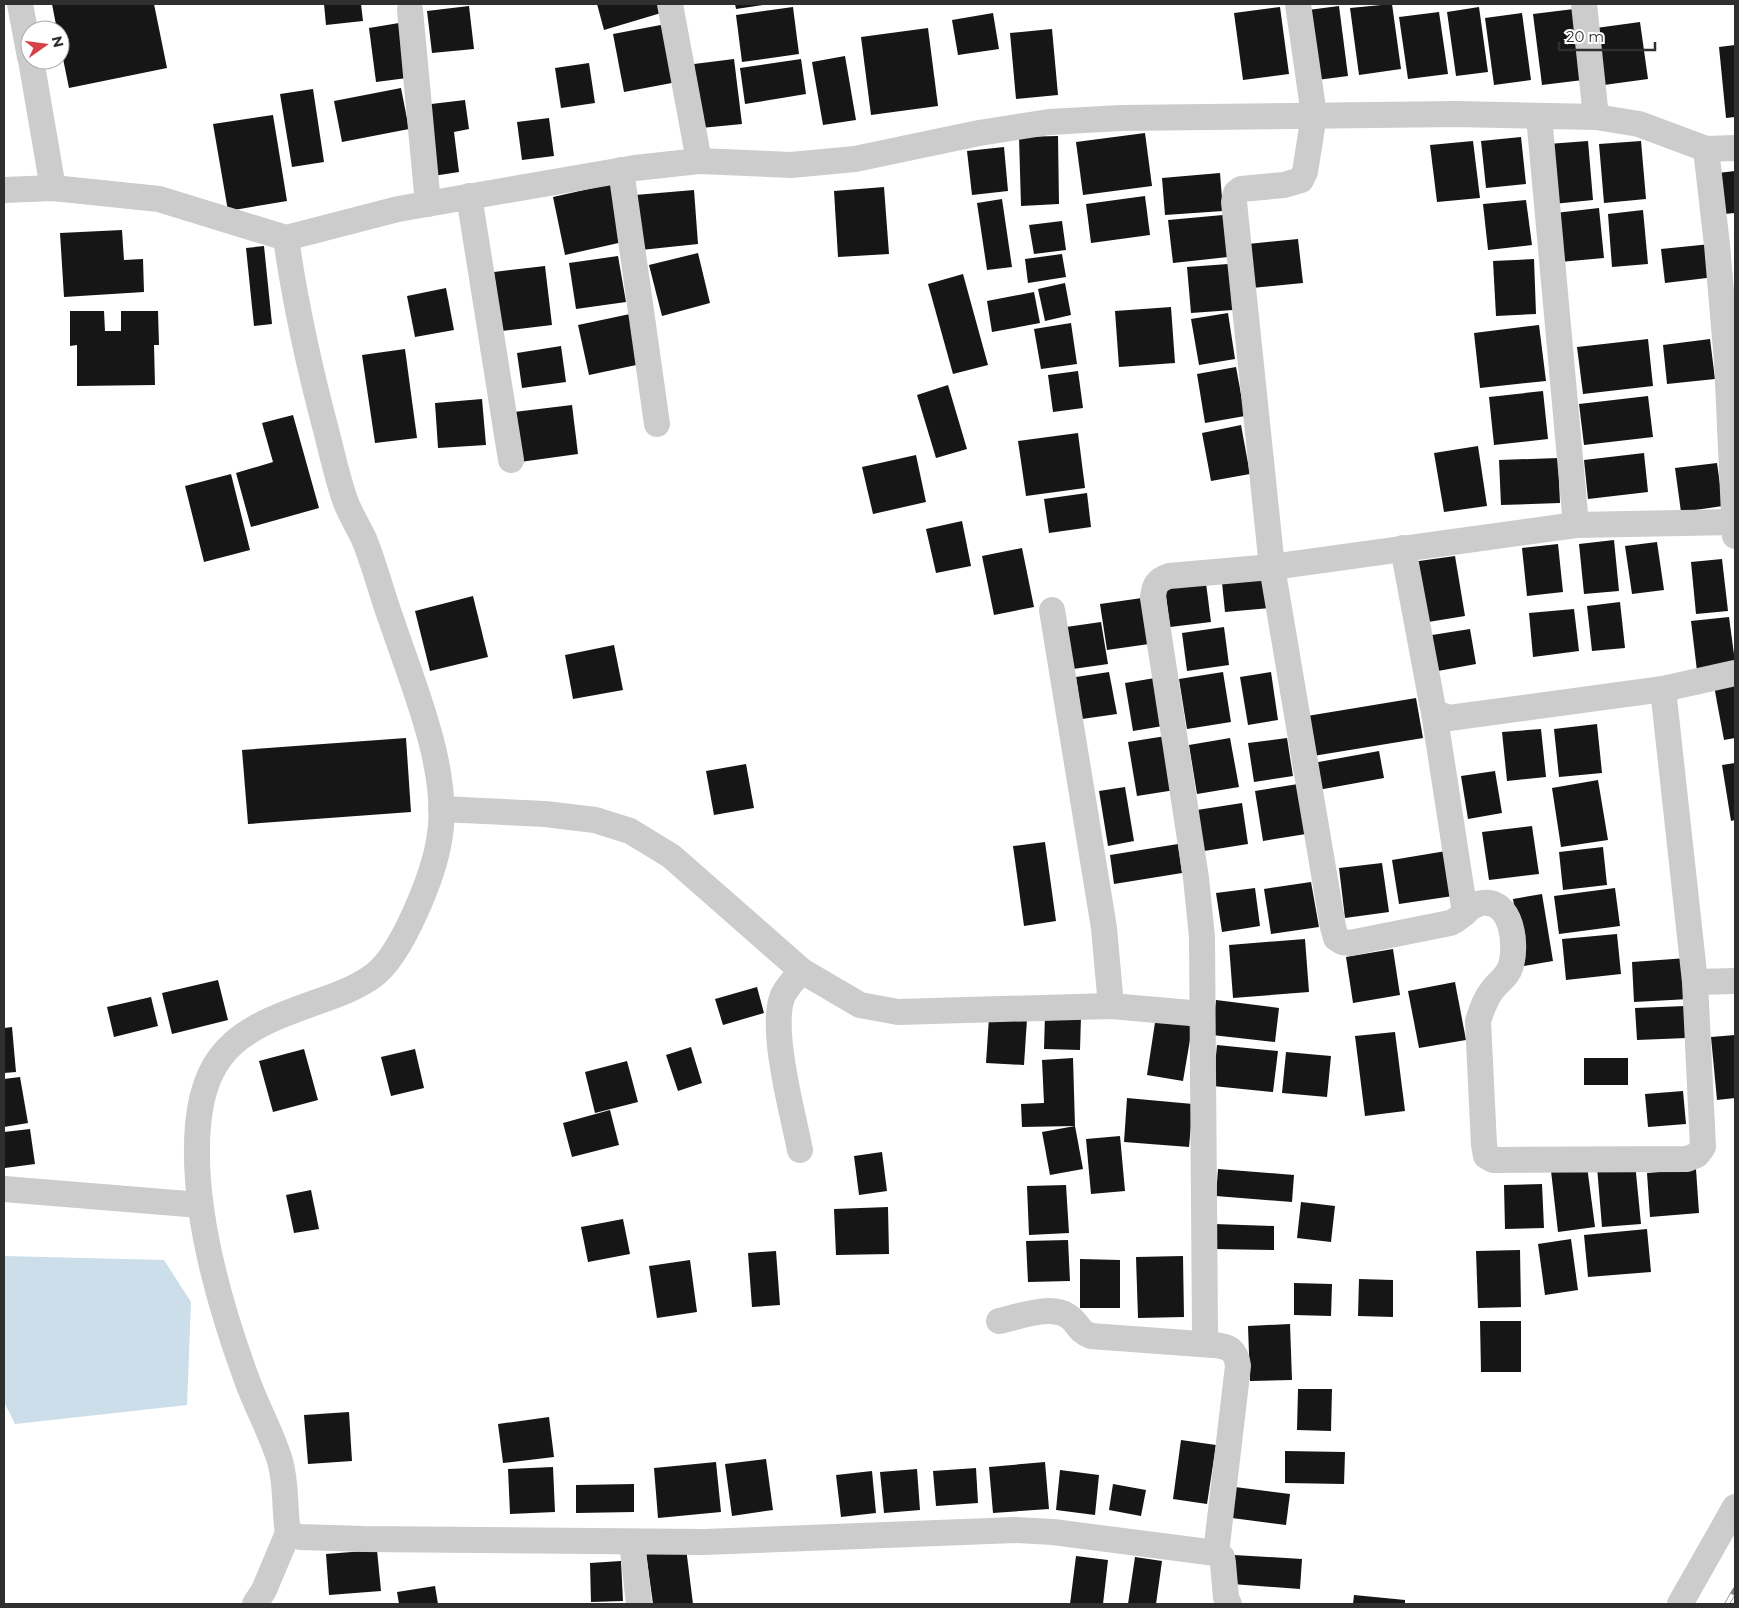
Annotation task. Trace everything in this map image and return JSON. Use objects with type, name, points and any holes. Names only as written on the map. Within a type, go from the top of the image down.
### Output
[{"type":"street","points":[[20,4],[23,20]]},
{"type":"street","points":[[670,4],[699,161]]},
{"type":"street","points":[[1298,4],[1314,115],[1305,172],[1301,180],[1284,186],[1241,189],[1236,193],[1234,202],[1272,567],[1336,938],[1342,942],[1359,941],[1450,923],[1460,919],[1471,906],[1492,904],[1500,907],[1506,914],[1510,924],[1511,966],[1506,977],[1494,988],[1484,1002],[1478,1021],[1484,1145],[1486,1156],[1493,1160],[1687,1159],[1697,1155],[1703,1147],[1695,982],[1663,689]]},
{"type":"street","points":[[1584,4],[1596,118]]},
{"type":"street","points":[[410,10],[428,204]]},
{"type":"street","points":[[32,70],[53,188]]},
{"type":"street","points":[[4,190],[53,188],[158,198],[286,238],[428,204],[621,170],[699,161],[791,165],[855,159],[978,133],[1049,122],[1122,118],[1314,115],[1456,114],[1596,118],[1639,124],[1706,150],[1735,148]]},
{"type":"street","points":[[1539,116],[1576,524]]},
{"type":"street","points":[[1213,1345],[1206,1339],[1205,1325],[1202,937],[1196,878],[1153,598],[1154,586],[1161,579],[1169,576],[1272,567],[1576,524],[1734,529],[1727,361],[1717,245],[1706,150]]},
{"type":"street","points":[[621,170],[656,424]]},
{"type":"street","points":[[469,196],[511,460]]},
{"type":"street","points":[[255,1604],[264,1590],[288,1533],[287,1502],[280,1462],[240,1361],[218,1284],[200,1204],[197,1168],[200,1112],[212,1070],[221,1055],[252,1029],[356,987],[377,974],[409,925],[425,888],[440,839],[441,809],[435,756],[420,704],[364,540],[345,500],[297,313],[286,238]]},
{"type":"street","points":[[1403,548],[1434,712],[1465,913]]},
{"type":"street","points":[[1052,610],[1104,928],[1110,1006]]},
{"type":"street","points":[[1434,712],[1449,718],[1663,689],[1735,673]]},
{"type":"street","points":[[441,809],[545,814],[595,820],[630,831],[670,856],[802,971],[860,1005],[898,1012],[1110,1006],[1202,1014]]},
{"type":"street","points":[[800,1150],[780,1047],[779,1020],[782,997],[802,971]]},
{"type":"street","points":[[1695,982],[1735,981]]},
{"type":"street","points":[[4,1189],[200,1204]]},
{"type":"street","points":[[999,1321],[1048,1311],[1059,1312],[1068,1316],[1080,1332],[1091,1336],[1213,1345],[1229,1347],[1234,1351],[1238,1366],[1216,1553]]},
{"type":"street","points":[[1680,1604],[1735,1507]]},
{"type":"street","points":[[288,1533],[300,1537],[363,1539],[632,1542],[769,1541],[1015,1530],[1052,1532],[1216,1553],[1222,1557],[1224,1562],[1226,1598],[1229,1604]]},
{"type":"street","points":[[632,1542],[639,1604]]},
{"type":"water","points":[[4,1256],[164,1260],[191,1302],[187,1405],[15,1424],[4,1402]]},
{"type":"building","points":[[52,4],[154,4],[167,68],[69,88],[65,70],[70,70],[70,20],[55,20]]},
{"type":"building","points":[[324,4],[361,4],[363,21],[326,25]]},
{"type":"building","points":[[597,4],[658,4],[661,13],[604,30]]},
{"type":"building","points":[[735,4],[763,4],[763,5],[736,9]]},
{"type":"building","points":[[1392,4],[1401,69],[1359,75],[1350,8]]},
{"type":"building","points":[[469,6],[474,49],[432,53],[427,11]]},
{"type":"building","points":[[1339,6],[1348,76],[1317,80],[1308,10]]},
{"type":"building","points":[[793,7],[799,54],[742,62],[736,15]]},
{"type":"building","points":[[1280,7],[1289,74],[1243,80],[1234,13]]},
{"type":"building","points":[[1479,7],[1488,72],[1456,76],[1447,12]]},
{"type":"building","points":[[1574,9],[1583,80],[1542,85],[1533,14]]},
{"type":"building","points":[[1439,12],[1448,74],[1408,79],[1399,17]]},
{"type":"building","points":[[993,13],[999,49],[958,55],[952,20]]},
{"type":"building","points":[[1522,13],[1531,80],[1494,85],[1485,18]]},
{"type":"building","points":[[1640,22],[1648,79],[1604,85],[1596,28]]},
{"type":"building","points":[[399,23],[407,78],[376,82],[369,28]]},
{"type":"building","points":[[666,24],[677,82],[624,92],[613,34]]},
{"type":"building","points":[[928,28],[938,106],[871,115],[861,37]]},
{"type":"building","points":[[1052,29],[1058,95],[1016,99],[1010,33]]},
{"type":"building","points":[[1735,45],[1735,117],[1726,118],[1719,47]]},
{"type":"building","points":[[845,56],[856,120],[823,125],[812,62]]},
{"type":"building","points":[[734,59],[742,124],[701,128],[694,64]]},
{"type":"building","points":[[801,59],[806,94],[745,104],[740,68]]},
{"type":"building","points":[[589,63],[595,103],[561,108],[555,68]]},
{"type":"building","points":[[401,88],[409,129],[342,142],[334,101]]},
{"type":"building","points":[[313,89],[324,162],[292,167],[280,94]]},
{"type":"building","points":[[465,100],[469,129],[454,132],[459,172],[433,176],[423,105]]},
{"type":"building","points":[[273,115],[287,201],[228,211],[213,124]]},
{"type":"building","points":[[549,118],[554,156],[522,160],[517,122]]},
{"type":"building","points":[[1145,133],[1152,186],[1083,195],[1076,142]]},
{"type":"building","points":[[1058,136],[1059,204],[1021,206],[1019,137]]},
{"type":"building","points":[[1521,137],[1526,184],[1486,188],[1481,141]]},
{"type":"building","points":[[1473,141],[1480,198],[1437,202],[1430,145]]},
{"type":"building","points":[[1588,141],[1593,200],[1553,204],[1548,144]]},
{"type":"building","points":[[1641,141],[1646,199],[1604,203],[1599,144]]},
{"type":"building","points":[[1004,147],[1008,191],[972,195],[967,151]]},
{"type":"building","points":[[1735,171],[1735,213],[1724,214],[1718,173]]},
{"type":"building","points":[[1220,173],[1223,211],[1165,215],[1162,178]]},
{"type":"building","points":[[611,184],[623,242],[565,255],[553,197]]},
{"type":"building","points":[[884,187],[889,254],[838,257],[834,191]]},
{"type":"building","points":[[694,190],[698,244],[641,250],[635,195]]},
{"type":"building","points":[[1145,196],[1150,235],[1091,243],[1086,204]]},
{"type":"building","points":[[1002,199],[1012,267],[987,270],[977,203]]},
{"type":"building","points":[[1526,200],[1532,245],[1488,250],[1483,204]]},
{"type":"building","points":[[1599,208],[1604,258],[1560,262],[1555,213]]},
{"type":"building","points":[[1643,210],[1648,264],[1612,267],[1608,214]]},
{"type":"building","points":[[1223,215],[1228,257],[1173,263],[1168,220]]},
{"type":"building","points":[[1062,221],[1066,250],[1034,254],[1029,225]]},
{"type":"building","points":[[122,230],[124,260],[143,259],[144,292],[64,297],[60,233]]},
{"type":"building","points":[[1298,239],[1303,283],[1252,288],[1248,244]]},
{"type":"building","points":[[1711,244],[1715,277],[1665,283],[1661,249]]},
{"type":"building","points":[[264,246],[272,324],[254,326],[246,248]]},
{"type":"building","points":[[698,253],[710,303],[662,316],[649,265]]},
{"type":"building","points":[[1062,254],[1066,277],[1028,283],[1025,259]]},
{"type":"building","points":[[618,256],[626,302],[576,309],[569,263]]},
{"type":"building","points":[[1534,259],[1536,314],[1496,316],[1493,261]]},
{"type":"building","points":[[1228,264],[1233,310],[1191,313],[1187,267]]},
{"type":"building","points":[[545,266],[552,325],[502,331],[494,272]]},
{"type":"building","points":[[963,274],[988,365],[953,374],[928,284]]},
{"type":"building","points":[[1065,283],[1071,315],[1045,321],[1038,289]]},
{"type":"building","points":[[446,288],[454,330],[415,337],[407,296]]},
{"type":"building","points":[[1034,292],[1040,323],[992,332],[987,301]]},
{"type":"building","points":[[1171,307],[1175,363],[1119,367],[1115,311]]},
{"type":"building","points":[[70,311],[104,311],[105,331],[121,331],[121,311],[158,311],[159,345],[154,345],[155,385],[77,386],[77,345],[70,346]]},
{"type":"building","points":[[1228,313],[1235,359],[1199,365],[1191,319]]},
{"type":"building","points":[[630,314],[641,364],[589,375],[578,325]]},
{"type":"building","points":[[1071,323],[1077,364],[1041,369],[1034,329]]},
{"type":"building","points":[[1539,325],[1546,381],[1480,388],[1474,333]]},
{"type":"building","points":[[1648,339],[1653,386],[1583,394],[1577,347]]},
{"type":"building","points":[[1710,339],[1715,379],[1667,384],[1663,345]]},
{"type":"building","points":[[561,346],[566,382],[522,388],[517,353]]},
{"type":"building","points":[[405,349],[417,438],[375,443],[362,355]]},
{"type":"building","points":[[1236,367],[1245,416],[1205,423],[1197,374]]},
{"type":"building","points":[[1078,371],[1083,408],[1053,412],[1048,375]]},
{"type":"building","points":[[948,385],[967,449],[936,458],[917,395]]},
{"type":"building","points":[[1543,391],[1548,439],[1494,445],[1489,397]]},
{"type":"building","points":[[1648,396],[1653,437],[1584,445],[1579,404]]},
{"type":"building","points":[[482,399],[486,445],[438,448],[435,403]]},
{"type":"building","points":[[572,405],[578,454],[520,462],[514,412]]},
{"type":"building","points":[[293,415],[319,508],[251,527],[236,473],[273,462],[262,423]]},
{"type":"building","points":[[1241,425],[1250,474],[1211,481],[1202,433]]},
{"type":"building","points":[[1078,433],[1085,488],[1026,496],[1018,441]]},
{"type":"building","points":[[1478,446],[1487,506],[1444,512],[1434,453]]},
{"type":"building","points":[[1644,453],[1648,492],[1588,499],[1584,460]]},
{"type":"building","points":[[916,455],[926,502],[873,514],[862,467]]},
{"type":"building","points":[[1558,458],[1560,503],[1501,505],[1499,460]]},
{"type":"building","points":[[1717,463],[1723,506],[1681,512],[1675,468]]},
{"type":"building","points":[[231,474],[250,550],[204,562],[185,486]]},
{"type":"building","points":[[1087,493],[1091,527],[1049,533],[1044,499]]},
{"type":"building","points":[[962,521],[971,566],[936,573],[926,529]]},
{"type":"building","points":[[1614,540],[1619,591],[1584,594],[1579,544]]},
{"type":"building","points":[[1657,542],[1664,590],[1632,594],[1625,546]]},
{"type":"building","points":[[1558,544],[1563,592],[1527,596],[1522,548]]},
{"type":"building","points":[[1022,548],[1034,607],[994,615],[982,556]]},
{"type":"building","points":[[1455,556],[1465,616],[1422,623],[1412,562]]},
{"type":"building","points":[[1722,559],[1728,611],[1696,614],[1691,562]]},
{"type":"building","points":[[1267,572],[1270,608],[1225,612],[1221,573]]},
{"type":"building","points":[[1206,583],[1211,622],[1170,627],[1165,588]]},
{"type":"building","points":[[473,596],[488,657],[430,671],[415,611]]},
{"type":"building","points":[[1142,598],[1149,644],[1107,650],[1100,604]]},
{"type":"building","points":[[1620,602],[1625,648],[1592,651],[1587,606]]},
{"type":"building","points":[[1574,609],[1579,651],[1533,657],[1529,613]]},
{"type":"building","points":[[1729,617],[1735,662],[1697,671],[1691,621]]},
{"type":"building","points":[[1101,622],[1108,664],[1073,669],[1066,627]]},
{"type":"building","points":[[1224,627],[1229,665],[1187,671],[1182,633]]},
{"type":"building","points":[[1470,629],[1476,664],[1438,671],[1432,635]]},
{"type":"building","points":[[614,645],[623,690],[573,699],[565,655]]},
{"type":"building","points":[[1109,672],[1117,714],[1082,719],[1076,677]]},
{"type":"building","points":[[1223,672],[1231,722],[1187,729],[1179,679]]},
{"type":"building","points":[[1271,672],[1278,720],[1248,725],[1240,677]]},
{"type":"building","points":[[1155,678],[1163,726],[1133,731],[1125,683]]},
{"type":"building","points":[[1735,682],[1735,738],[1724,740],[1714,686]]},
{"type":"building","points":[[1416,698],[1423,738],[1307,757],[1301,717]]},
{"type":"building","points":[[1597,724],[1602,773],[1559,777],[1554,729]]},
{"type":"building","points":[[1541,729],[1546,777],[1507,781],[1502,732]]},
{"type":"building","points":[[1166,736],[1175,790],[1137,796],[1128,742]]},
{"type":"building","points":[[406,738],[411,812],[248,824],[242,750]]},
{"type":"building","points":[[1230,738],[1239,787],[1197,794],[1189,745]]},
{"type":"building","points":[[1287,738],[1293,776],[1254,782],[1248,743]]},
{"type":"building","points":[[1379,751],[1384,778],[1318,790],[1313,763]]},
{"type":"building","points":[[1735,763],[1735,820],[1731,821],[1722,765]]},
{"type":"building","points":[[746,764],[754,808],[714,815],[706,771]]},
{"type":"building","points":[[1495,771],[1502,813],[1468,819],[1461,776]]},
{"type":"building","points":[[1598,780],[1608,840],[1561,847],[1552,788]]},
{"type":"building","points":[[1298,784],[1306,834],[1263,841],[1255,791]]},
{"type":"building","points":[[1125,787],[1134,841],[1108,846],[1099,791]]},
{"type":"building","points":[[1242,803],[1248,844],[1204,851],[1197,810]]},
{"type":"building","points":[[1532,826],[1539,874],[1489,880],[1482,832]]},
{"type":"building","points":[[1045,842],[1056,921],[1024,926],[1013,846]]},
{"type":"building","points":[[1178,844],[1182,873],[1114,884],[1110,855]]},
{"type":"building","points":[[1603,847],[1607,885],[1563,890],[1559,852]]},
{"type":"building","points":[[1446,851],[1453,896],[1399,904],[1392,860]]},
{"type":"building","points":[[1382,863],[1389,912],[1345,918],[1339,868]]},
{"type":"building","points":[[1311,882],[1319,927],[1271,934],[1264,889]]},
{"type":"building","points":[[1255,888],[1260,926],[1222,932],[1216,893]]},
{"type":"building","points":[[1615,888],[1620,926],[1559,934],[1554,896]]},
{"type":"building","points":[[1542,894],[1553,961],[1524,966],[1513,899]]},
{"type":"building","points":[[1617,934],[1621,974],[1566,980],[1562,939]]},
{"type":"building","points":[[1305,939],[1309,992],[1233,998],[1229,945]]},
{"type":"building","points":[[1393,949],[1400,995],[1353,1003],[1346,957]]},
{"type":"building","points":[[1687,958],[1689,999],[1634,1002],[1632,962]]},
{"type":"building","points":[[218,980],[228,1020],[172,1034],[162,993]]},
{"type":"building","points":[[1455,982],[1466,1040],[1419,1048],[1408,991]]},
{"type":"building","points":[[757,987],[764,1013],[723,1025],[715,999]]},
{"type":"building","points":[[151,997],[158,1026],[114,1037],[107,1007]]},
{"type":"building","points":[[1216,1000],[1279,1008],[1275,1042],[1212,1035]]},
{"type":"building","points":[[1685,1006],[1687,1038],[1637,1040],[1635,1008]]},
{"type":"building","points":[[1045,1014],[1081,1016],[1080,1050],[1044,1049]]},
{"type":"building","points":[[1156,1016],[1193,1022],[1183,1081],[1147,1075]]},
{"type":"building","points":[[989,1017],[1027,1019],[1024,1065],[986,1063]]},
{"type":"building","points":[[12,1027],[16,1072],[4,1073],[4,1028]]},
{"type":"building","points":[[1395,1032],[1405,1111],[1365,1116],[1355,1036]]},
{"type":"building","points":[[1735,1035],[1735,1098],[1717,1100],[1711,1037]]},
{"type":"building","points":[[1217,1045],[1278,1051],[1273,1092],[1213,1086]]},
{"type":"building","points":[[691,1047],[702,1083],[678,1091],[666,1055]]},
{"type":"building","points":[[304,1049],[318,1100],[273,1112],[259,1061]]},
{"type":"building","points":[[415,1049],[424,1088],[391,1096],[381,1057]]},
{"type":"building","points":[[1286,1052],[1331,1056],[1327,1097],[1282,1093]]},
{"type":"building","points":[[1073,1058],[1075,1126],[1022,1127],[1021,1104],[1044,1103],[1042,1060]]},
{"type":"building","points":[[1584,1058],[1628,1058],[1628,1085],[1584,1085]]},
{"type":"building","points":[[627,1061],[638,1102],[595,1113],[585,1072]]},
{"type":"building","points":[[20,1077],[28,1123],[4,1127],[4,1079]]},
{"type":"building","points":[[1683,1091],[1686,1124],[1648,1127],[1645,1094]]},
{"type":"building","points":[[1127,1098],[1193,1104],[1189,1147],[1124,1142]]},
{"type":"building","points":[[610,1110],[619,1145],[572,1157],[563,1123]]},
{"type":"building","points":[[1075,1126],[1083,1169],[1050,1175],[1042,1132]]},
{"type":"building","points":[[30,1129],[35,1164],[5,1168],[4,1132]]},
{"type":"building","points":[[1120,1136],[1125,1191],[1091,1194],[1086,1139]]},
{"type":"building","points":[[882,1152],[887,1191],[859,1195],[854,1156]]},
{"type":"building","points":[[1635,1163],[1641,1224],[1602,1227],[1597,1167]]},
{"type":"building","points":[[1587,1166],[1595,1227],[1558,1232],[1551,1171]]},
{"type":"building","points":[[1218,1169],[1294,1175],[1292,1202],[1216,1196]]},
{"type":"building","points":[[1696,1169],[1699,1213],[1650,1217],[1647,1173]]},
{"type":"building","points":[[1542,1184],[1544,1228],[1505,1229],[1504,1185]]},
{"type":"building","points":[[1066,1185],[1069,1233],[1029,1235],[1027,1186]]},
{"type":"building","points":[[311,1190],[319,1229],[294,1233],[286,1195]]},
{"type":"building","points":[[1301,1202],[1335,1206],[1331,1242],[1297,1238]]},
{"type":"building","points":[[888,1207],[889,1254],[836,1255],[834,1209]]},
{"type":"building","points":[[623,1219],[630,1254],[588,1262],[581,1227]]},
{"type":"building","points":[[1214,1224],[1274,1226],[1274,1250],[1214,1249]]},
{"type":"building","points":[[1647,1229],[1651,1272],[1588,1277],[1584,1235]]},
{"type":"building","points":[[1571,1239],[1578,1290],[1545,1295],[1538,1244]]},
{"type":"building","points":[[1068,1240],[1070,1281],[1028,1282],[1026,1241]]},
{"type":"building","points":[[1520,1250],[1521,1307],[1478,1308],[1476,1251]]},
{"type":"building","points":[[776,1251],[780,1305],[752,1307],[748,1253]]},
{"type":"building","points":[[1183,1256],[1184,1317],[1138,1318],[1136,1257]]},
{"type":"building","points":[[1080,1259],[1120,1260],[1120,1308],[1080,1308]]},
{"type":"building","points":[[690,1260],[697,1312],[657,1318],[649,1266]]},
{"type":"building","points":[[1359,1279],[1393,1280],[1393,1317],[1358,1316]]},
{"type":"building","points":[[1294,1283],[1332,1284],[1331,1316],[1294,1315]]},
{"type":"building","points":[[1480,1321],[1521,1321],[1521,1372],[1481,1372]]},
{"type":"building","points":[[1290,1324],[1292,1380],[1250,1381],[1248,1326]]},
{"type":"building","points":[[1298,1389],[1332,1389],[1331,1431],[1297,1430]]},
{"type":"building","points":[[349,1412],[352,1461],[308,1464],[304,1415]]},
{"type":"building","points":[[549,1417],[554,1457],[503,1463],[498,1424]]},
{"type":"building","points":[[1181,1440],[1216,1445],[1207,1504],[1173,1499]]},
{"type":"building","points":[[1285,1451],[1345,1452],[1344,1484],[1285,1483]]},
{"type":"building","points":[[766,1459],[773,1510],[732,1516],[725,1464]]},
{"type":"building","points":[[716,1462],[721,1512],[658,1518],[654,1468]]},
{"type":"building","points":[[1045,1462],[1049,1509],[993,1513],[989,1467]]},
{"type":"building","points":[[553,1467],[555,1512],[510,1514],[508,1469]]},
{"type":"building","points":[[976,1468],[978,1503],[936,1506],[933,1471]]},
{"type":"building","points":[[917,1469],[920,1510],[884,1513],[880,1472]]},
{"type":"building","points":[[1060,1470],[1099,1475],[1095,1515],[1056,1510]]},
{"type":"building","points":[[872,1471],[876,1513],[841,1517],[836,1475]]},
{"type":"building","points":[[634,1484],[634,1512],[576,1513],[576,1485]]},
{"type":"building","points":[[1113,1484],[1146,1490],[1141,1516],[1109,1510]]},
{"type":"building","points":[[1235,1487],[1290,1494],[1286,1525],[1232,1518]]},
{"type":"building","points":[[686,1548],[693,1604],[653,1604],[646,1553]]},
{"type":"building","points":[[377,1550],[381,1591],[329,1595],[326,1554]]},
{"type":"building","points":[[1234,1555],[1302,1559],[1300,1589],[1232,1584]]},
{"type":"building","points":[[1076,1556],[1108,1560],[1103,1604],[1070,1604]]},
{"type":"building","points":[[1135,1557],[1162,1561],[1156,1604],[1128,1604]]},
{"type":"building","points":[[621,1561],[623,1601],[591,1602],[590,1563]]},
{"type":"building","points":[[435,1586],[438,1604],[399,1604],[397,1592]]},
{"type":"building","points":[[1354,1595],[1405,1600],[1405,1604],[1353,1604]]},
{"type":"railway","points":[[1727,1604],[1735,1590]]}]
